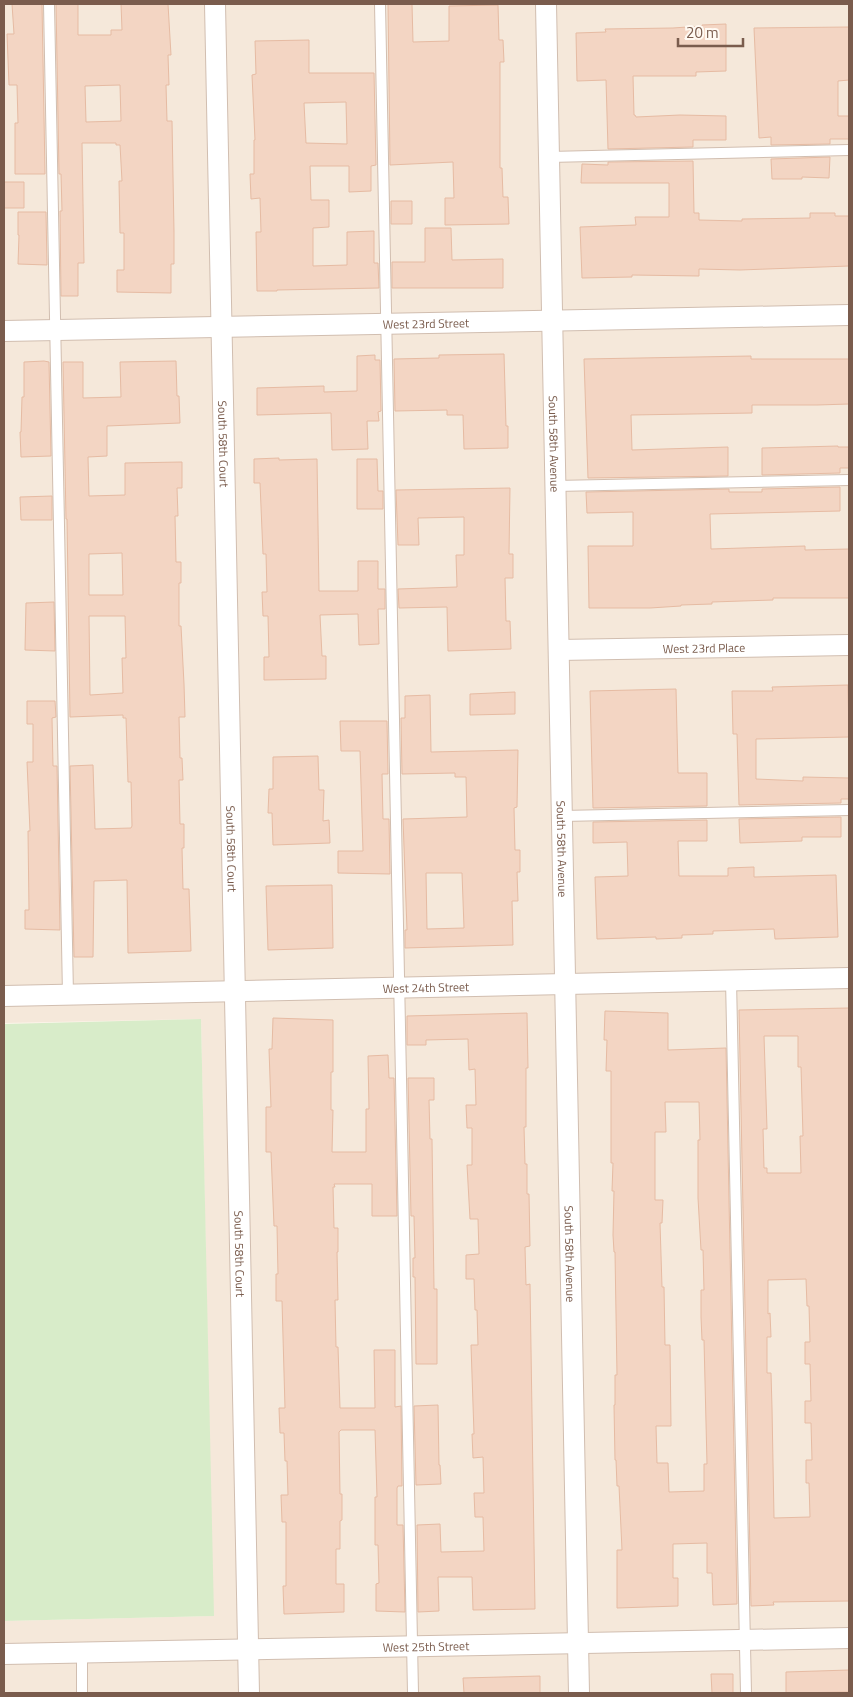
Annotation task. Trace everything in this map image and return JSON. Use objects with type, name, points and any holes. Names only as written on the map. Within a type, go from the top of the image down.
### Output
[{"type":"street","name":"South 58th Court","points":[[214,4],[248,1693]]},
{"type":"street","name":"South 58th Avenue","points":[[546,4],[579,1693]]},
{"type":"street","name":"West 23rd Street","points":[[4,331],[849,315]]},
{"type":"street","name":"West 23rd Place","points":[[559,650],[849,645]]},
{"type":"street","name":"West 24th Street","points":[[4,996],[849,978]]},
{"type":"street","name":"West 25th Street","points":[[4,1654],[849,1638]]},
{"type":"lane","points":[[49,4],[68,995]]},
{"type":"lane","points":[[380,4],[413,1693]]},
{"type":"lane","points":[[549,157],[849,150]]},
{"type":"lane","points":[[555,486],[849,480]]},
{"type":"lane","points":[[562,816],[849,810]]},
{"type":"lane","points":[[731,980],[746,1693]]},
{"type":"lane","points":[[82,1653],[82,1693]]},
{"type":"shaded area","points":[[4,4],[849,4],[849,1693],[4,1693],[4,1621],[213,1616],[201,1019],[4,1023]]},
{"type":"green space","points":[[201,1019],[214,1616],[4,1621],[4,1024]]},
{"type":"building","points":[[12,4],[42,4],[45,174],[15,174],[15,123],[18,123],[17,85],[9,85],[7,34],[14,34]]},
{"type":"building","points":[[56,4],[78,4],[78,35],[111,35],[111,30],[122,30],[121,4],[168,4],[171,55],[168,55],[169,85],[166,85],[167,121],[172,121],[174,232],[174,264],[171,264],[171,293],[117,292],[117,270],[124,270],[124,233],[120,233],[119,181],[122,181],[120,145],[116,145],[116,143],[82,143],[84,263],[78,263],[78,296],[61,296],[60,211],[62,211],[61,174],[59,174]],"holes":[[[120,85],[121,121],[86,122],[85,86]]]},
{"type":"building","points":[[388,4],[412,4],[413,42],[449,41],[449,6],[498,5],[499,40],[503,40],[504,62],[500,62],[500,168],[502,168],[503,197],[508,197],[509,224],[445,225],[445,198],[454,198],[453,162],[390,165]]},
{"type":"building","points":[[726,24],[726,71],[696,72],[696,76],[633,76],[634,115],[636,117],[680,115],[726,116],[726,140],[693,140],[693,147],[608,149],[606,80],[577,81],[576,33],[606,32],[605,29],[673,28]]},
{"type":"building","points":[[849,27],[849,80],[838,81],[838,116],[849,116],[849,139],[830,139],[830,144],[771,145],[771,137],[759,138],[754,28]]},
{"type":"building","points":[[309,40],[309,73],[374,73],[376,165],[371,166],[371,191],[349,192],[349,166],[310,166],[311,200],[329,200],[329,227],[313,228],[313,266],[347,265],[347,232],[374,231],[374,263],[378,263],[379,288],[257,291],[256,232],[261,232],[260,198],[251,199],[250,174],[254,174],[255,140],[252,75],[256,74],[255,41]],"holes":[[[346,102],[347,144],[306,143],[304,103]]]},
{"type":"building","points":[[830,157],[829,178],[772,179],[771,159]]},
{"type":"building","points":[[693,161],[694,213],[699,213],[699,220],[742,221],[742,219],[810,218],[810,213],[835,213],[835,216],[849,216],[849,266],[740,270],[699,269],[699,276],[632,275],[632,277],[582,278],[580,227],[636,225],[635,217],[669,217],[669,183],[581,183],[582,164],[608,165],[608,162]]},
{"type":"building","points":[[4,182],[24,182],[24,208],[4,208]]},
{"type":"building","points":[[391,201],[412,201],[412,224],[391,224]]},
{"type":"building","points":[[18,212],[46,212],[47,265],[18,264]]},
{"type":"building","points":[[425,228],[451,228],[452,260],[503,259],[503,288],[392,288],[392,262],[425,262]]},
{"type":"building","points":[[504,354],[508,448],[464,449],[463,415],[447,415],[447,410],[395,411],[394,359],[439,358],[439,355]]},
{"type":"building","points":[[375,355],[375,360],[380,360],[381,411],[378,412],[379,421],[367,421],[368,449],[332,450],[331,413],[257,415],[257,388],[324,386],[324,392],[357,391],[357,356]]},
{"type":"building","points":[[751,356],[751,359],[849,359],[849,404],[752,405],[752,413],[631,415],[632,450],[728,447],[728,476],[588,478],[584,359]]},
{"type":"building","points":[[176,361],[180,423],[107,426],[107,456],[88,457],[89,496],[125,495],[125,463],[182,462],[182,488],[177,488],[178,516],[175,516],[176,562],[181,562],[179,626],[181,626],[185,717],[179,717],[180,758],[182,758],[183,780],[179,780],[180,824],[184,824],[184,848],[182,848],[183,889],[189,889],[191,951],[128,953],[127,880],[94,881],[93,957],[74,957],[70,766],[93,765],[95,829],[131,828],[132,826],[131,782],[128,782],[126,718],[123,718],[123,715],[70,717],[63,362],[83,362],[83,398],[121,397],[120,362]],"holes":[[[122,553],[123,595],[89,595],[89,554]],[[89,616],[125,616],[126,658],[122,658],[123,693],[90,695]]]},
{"type":"building","points":[[24,362],[49,362],[51,456],[21,457],[20,432],[22,397],[24,397]]},
{"type":"building","points":[[849,447],[849,468],[840,468],[840,473],[762,475],[762,448]]},
{"type":"building","points":[[279,458],[279,460],[317,459],[319,591],[358,591],[358,561],[378,561],[378,589],[385,589],[385,609],[378,609],[379,644],[359,645],[358,614],[320,615],[322,656],[326,656],[326,679],[264,680],[264,657],[269,657],[268,616],[263,616],[262,592],[267,592],[266,554],[263,554],[260,483],[254,483],[254,459]]},
{"type":"building","points":[[357,459],[377,459],[378,491],[383,491],[383,509],[357,509]]},
{"type":"building","points":[[840,487],[840,511],[710,514],[711,549],[805,546],[805,550],[849,549],[849,598],[773,598],[773,600],[712,602],[712,604],[650,608],[589,608],[588,546],[633,546],[633,512],[587,513],[586,492],[729,489],[729,492],[762,492],[762,489]]},
{"type":"building","points":[[510,488],[509,554],[513,554],[513,578],[505,578],[506,621],[510,621],[511,649],[448,651],[447,607],[399,608],[398,589],[457,587],[456,555],[464,555],[464,517],[418,518],[419,545],[398,545],[396,490]]},
{"type":"building","points":[[52,496],[52,520],[21,520],[20,497]]},
{"type":"building","points":[[54,602],[55,651],[25,650],[26,603]]},
{"type":"building","points":[[848,685],[849,737],[756,739],[756,779],[803,781],[803,777],[849,778],[849,799],[841,799],[841,803],[739,805],[737,734],[733,734],[732,691],[773,691],[772,687]]},
{"type":"building","points":[[676,689],[678,773],[707,773],[707,806],[593,808],[590,691]]},
{"type":"building","points":[[515,692],[515,714],[470,715],[470,694]]},
{"type":"building","points":[[430,695],[431,752],[518,750],[517,807],[514,808],[515,850],[520,850],[520,872],[517,872],[518,901],[512,901],[513,945],[405,948],[405,930],[407,930],[403,819],[467,817],[466,777],[455,777],[455,773],[402,774],[401,718],[405,718],[405,696]],"holes":[[[426,873],[462,873],[464,928],[427,929]]]},
{"type":"building","points":[[27,701],[55,701],[56,717],[52,718],[53,766],[57,766],[60,930],[25,929],[25,910],[29,910],[28,831],[30,831],[27,762],[33,762],[33,724],[27,724]]},
{"type":"building","points":[[340,721],[387,721],[388,774],[382,774],[383,819],[389,819],[390,874],[338,873],[338,851],[363,851],[360,751],[341,751]]},
{"type":"building","points":[[318,756],[319,790],[324,790],[323,821],[329,820],[330,843],[273,845],[272,813],[268,813],[269,789],[273,789],[273,757]]},
{"type":"building","points":[[841,817],[841,837],[802,837],[802,841],[740,843],[739,819]]},
{"type":"building","points":[[707,820],[707,841],[678,841],[679,876],[728,876],[728,868],[754,867],[754,877],[836,875],[838,937],[775,939],[774,929],[713,931],[713,934],[682,935],[682,938],[597,939],[595,877],[628,876],[627,842],[593,843],[593,822]]},
{"type":"building","points":[[332,885],[333,948],[268,950],[266,886]]},
{"type":"building","points":[[849,1008],[849,1601],[773,1602],[774,1605],[751,1606],[739,1010]],"holes":[[[764,1036],[798,1036],[798,1067],[801,1067],[803,1136],[800,1136],[801,1173],[767,1173],[767,1168],[764,1168],[763,1129],[767,1129]],[[806,1279],[810,1342],[805,1342],[805,1364],[810,1364],[811,1401],[805,1401],[805,1423],[811,1423],[812,1460],[806,1460],[806,1483],[809,1483],[810,1517],[774,1518],[771,1373],[767,1373],[767,1337],[771,1337],[770,1313],[768,1314],[768,1280]]]},
{"type":"building","points":[[605,1011],[668,1013],[668,1050],[726,1048],[737,1604],[713,1605],[712,1573],[707,1573],[707,1543],[673,1544],[673,1578],[678,1578],[678,1606],[617,1608],[617,1550],[622,1550],[619,1486],[617,1486],[615,1460],[614,1405],[615,1375],[617,1375],[615,1252],[613,1235],[614,1191],[612,1191],[613,1163],[611,1163],[611,1071],[606,1071],[607,1040],[604,1040]],"holes":[[[665,1102],[699,1102],[698,1198],[701,1250],[703,1250],[704,1290],[701,1290],[701,1317],[702,1340],[704,1340],[707,1464],[704,1464],[704,1491],[669,1492],[668,1463],[657,1463],[656,1426],[671,1426],[670,1345],[665,1345],[664,1287],[662,1287],[660,1223],[662,1223],[663,1200],[655,1200],[655,1132],[666,1132]]]},
{"type":"building","points":[[527,1013],[528,1068],[526,1068],[526,1127],[524,1127],[527,1194],[529,1194],[530,1246],[525,1247],[526,1285],[530,1284],[535,1609],[473,1610],[472,1577],[438,1577],[439,1611],[418,1612],[417,1525],[440,1524],[441,1552],[484,1551],[483,1517],[475,1517],[474,1493],[484,1493],[483,1457],[473,1458],[472,1434],[474,1434],[471,1345],[478,1345],[477,1310],[475,1310],[474,1279],[466,1279],[466,1255],[479,1254],[478,1219],[470,1219],[467,1165],[472,1165],[472,1128],[467,1128],[466,1105],[476,1105],[475,1069],[469,1070],[468,1039],[426,1040],[426,1045],[407,1045],[407,1016]]},
{"type":"building","points":[[273,1018],[333,1020],[333,1072],[331,1072],[331,1110],[333,1110],[332,1152],[366,1152],[366,1109],[369,1109],[368,1056],[388,1055],[389,1078],[394,1078],[397,1216],[372,1216],[372,1184],[334,1184],[334,1228],[338,1228],[338,1300],[335,1300],[340,1408],[375,1408],[374,1350],[395,1350],[395,1407],[401,1406],[402,1486],[397,1488],[397,1525],[403,1525],[405,1612],[376,1611],[376,1584],[379,1583],[378,1545],[375,1545],[375,1497],[377,1497],[375,1430],[341,1430],[339,1432],[342,1520],[340,1521],[340,1549],[336,1549],[336,1584],[344,1584],[344,1612],[284,1614],[283,1586],[286,1586],[286,1522],[282,1522],[281,1495],[288,1495],[287,1461],[285,1461],[284,1433],[280,1433],[279,1408],[285,1408],[282,1301],[276,1301],[276,1274],[278,1274],[277,1226],[274,1226],[271,1152],[266,1152],[266,1107],[271,1107],[269,1049],[272,1049]]},
{"type":"building","points":[[408,1078],[434,1078],[434,1100],[429,1100],[430,1139],[432,1139],[434,1289],[437,1289],[437,1364],[416,1364],[415,1277],[413,1277],[413,1258],[415,1258],[414,1216],[411,1216]]},
{"type":"building","points":[[438,1405],[441,1484],[416,1485],[414,1406]]},
{"type":"building","points":[[849,1670],[849,1692],[786,1693],[786,1672]]},
{"type":"building","points":[[711,1674],[733,1674],[733,1693],[712,1693]]},
{"type":"building","points":[[540,1676],[540,1693],[464,1693],[463,1678]]}]
